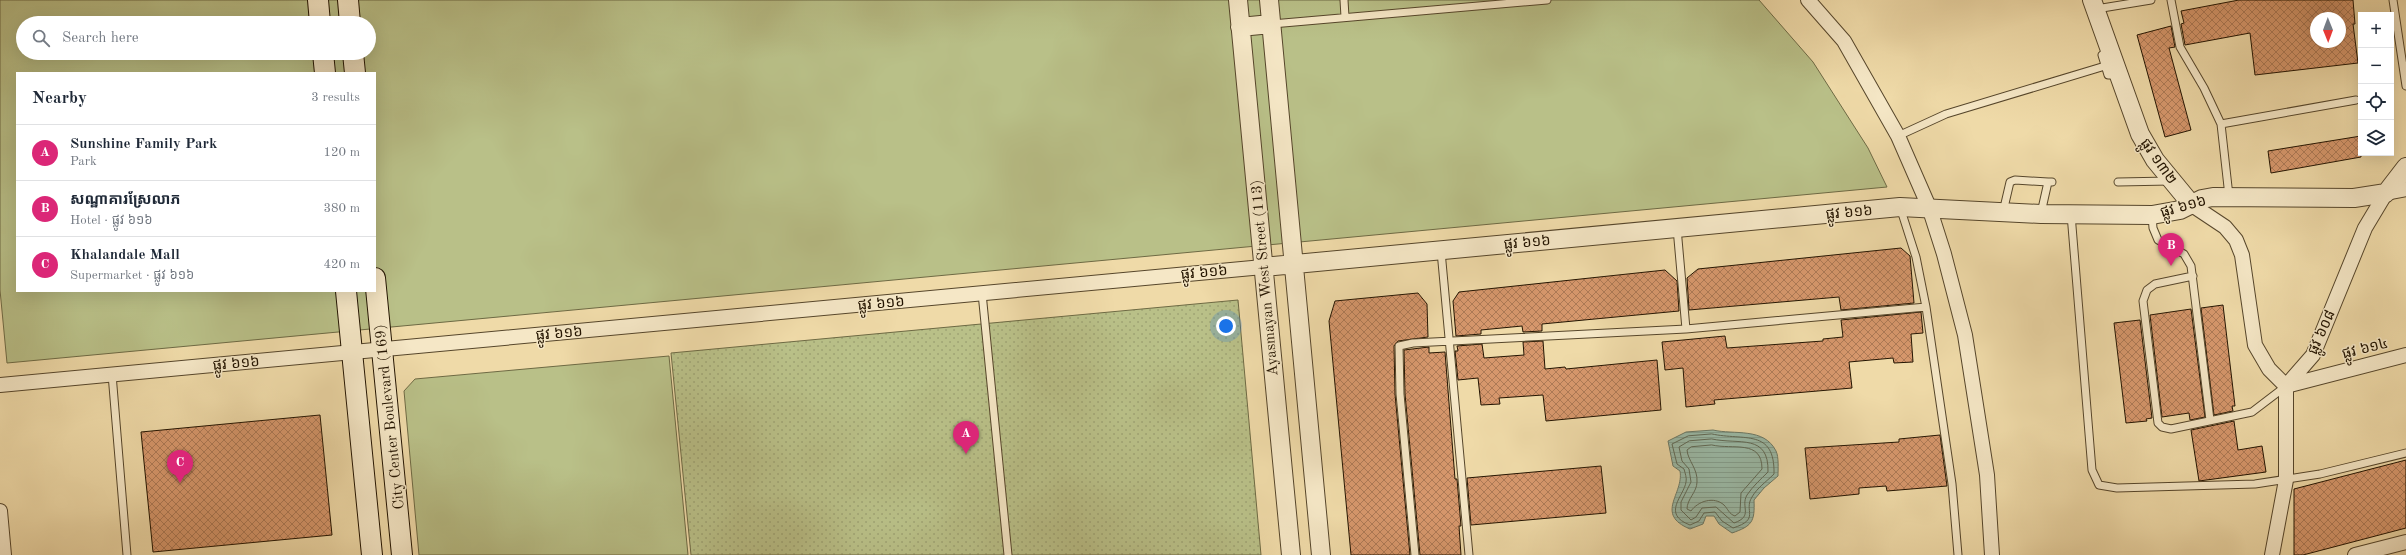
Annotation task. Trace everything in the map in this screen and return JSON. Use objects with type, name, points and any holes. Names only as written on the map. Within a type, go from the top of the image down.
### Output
[{"type":"main road","points":[[318,0],[319,16]]},
{"type":"main road","points":[[348,0],[349,16]]},
{"type":"main road","points":[[324,60],[325,72]]},
{"type":"main road","points":[[354,60],[355,72]]},
{"type":"main road","name":"City Center Boulevard (169)","points":[[376,288],[402,555]]},
{"type":"main road","name":"City Center Boulevard (169)","points":[[346,292],[372,555]]},
{"type":"street","name":"Ayasmayan West Street (113)","points":[[1238,0],[1291,555]]},
{"type":"street","name":"Ayasmayan West Street (113)","points":[[1269,0],[1321,555]]},
{"type":"street","points":[[1808,0],[1844,41],[1898,136],[1929,207],[1944,254],[1965,335],[1987,475],[1992,555]]},
{"type":"street","name":"ផ្លូវ ១៣២","points":[[2094,5],[2111,64],[2140,134],[2155,160],[2192,205],[2225,227],[2236,240],[2242,255],[2255,345],[2269,369],[2286,386]]},
{"type":"street","points":[[1240,27],[1271,24]]},
{"type":"street","name":"ផ្លូវ ៦០៨","points":[[2286,386],[2313,355],[2365,228],[2386,193],[2406,167]]},
{"type":"street","name":"ផ្លូវ ៦១៦","points":[[0,385],[1900,208],[1929,207],[2041,214],[2152,214],[2192,205],[2202,199],[2229,197],[2354,198],[2406,189]]},
{"type":"street","name":"ផ្លូវ ៦១៤","points":[[2286,386],[2406,355]]},
{"type":"street","points":[[2272,555],[2286,480],[2286,386]]},
{"type":"street","points":[[0,511],[4,555]]},
{"type":"street","points":[[2355,555],[2406,542]]},
{"type":"lane","points":[[1344,0],[1345,17]]},
{"type":"lane","points":[[1271,24],[1546,0]]},
{"type":"lane","points":[[2094,5],[2151,0]]},
{"type":"lane","points":[[2171,0],[2180,47],[2204,88],[2221,124],[2229,197]]},
{"type":"lane","points":[[2393,0],[2406,86]]},
{"type":"lane","points":[[1898,136],[1946,114],[2111,64]]},
{"type":"lane","points":[[2221,124],[2356,100]]},
{"type":"lane","points":[[2003,212],[2010,182],[2015,180],[2050,182],[2041,214]]},
{"type":"lane","points":[[2118,182],[2172,181]]},
{"type":"lane","points":[[1900,208],[1916,257],[1926,306],[1952,484],[1958,555]]},
{"type":"lane","points":[[2071,214],[2092,470],[2099,485],[2117,488],[2255,484],[2320,474],[2406,453]]},
{"type":"lane","points":[[2152,214],[2153,228],[2158,240],[2184,254],[2191,266],[2210,420]]},
{"type":"lane","points":[[1677,228],[1686,329]]},
{"type":"lane","points":[[1441,250],[1451,343],[1469,555]]},
{"type":"lane","points":[[2193,276],[2155,284],[2147,290],[2143,301],[2158,424],[2162,427],[2171,429],[2252,412],[2286,386]]},
{"type":"lane","points":[[982,293],[1008,555]]},
{"type":"lane","points":[[1414,555],[1400,394],[1399,346],[1412,343],[1451,343],[1686,329],[1926,306]]},
{"type":"lane","points":[[112,374],[127,555]]},
{"type":"green space","points":[[0,0],[1759,0],[1813,62],[1868,148],[1887,187],[7,363],[0,290]]},
{"type":"green space","points":[[1238,300],[1261,555],[691,555],[671,353]]},
{"type":"green space","points":[[669,356],[688,555],[419,555],[404,391],[415,379]]},
{"type":"water","points":[[1713,430],[1748,433],[1764,438],[1771,443],[1778,456],[1778,476],[1764,488],[1754,500],[1754,513],[1751,522],[1744,528],[1732,533],[1719,524],[1714,516],[1706,516],[1703,524],[1690,529],[1679,523],[1674,517],[1672,510],[1680,479],[1680,471],[1673,466],[1668,441],[1686,432]]},
{"type":"building","points":[[2239,0],[2353,0],[2355,24],[2353,24],[2358,63],[2255,75],[2250,33],[2185,45],[2181,24],[2184,23],[2181,11]]},
{"type":"building","points":[[2171,26],[2175,47],[2169,48],[2191,130],[2165,137],[2137,35]]},
{"type":"building","points":[[2358,136],[2358,156],[2361,157],[2271,173],[2268,151]]},
{"type":"building","points":[[1901,248],[1910,256],[1914,303],[1841,310],[1839,297],[1689,310],[1687,278],[1698,269]]},
{"type":"building","points":[[1665,270],[1677,281],[1679,311],[1542,324],[1542,331],[1523,332],[1522,326],[1481,330],[1481,334],[1456,336],[1453,301],[1459,292]]},
{"type":"building","points":[[1418,293],[1427,304],[1428,337],[1398,341],[1394,346],[1395,394],[1410,555],[1351,555],[1329,321],[1335,301]]},
{"type":"building","points":[[2223,305],[2235,406],[2232,406],[2233,411],[2214,415],[2201,308]]},
{"type":"building","points":[[2191,309],[2205,417],[2190,420],[2189,413],[2162,417],[2150,315]]},
{"type":"building","points":[[1921,312],[1923,333],[1911,334],[1913,362],[1894,363],[1893,358],[1849,362],[1852,388],[1714,400],[1715,404],[1686,407],[1683,368],[1665,370],[1662,342],[1725,336],[1727,348],[1823,341],[1823,339],[1843,337],[1841,320]]},
{"type":"building","points":[[2140,320],[2152,418],[2146,419],[2147,421],[2126,423],[2114,323]]},
{"type":"building","points":[[1543,341],[1545,369],[1565,367],[1566,369],[1657,360],[1661,410],[1546,421],[1543,395],[1499,398],[1500,404],[1481,405],[1478,378],[1458,380],[1455,351],[1458,351],[1457,346],[1482,344],[1484,358],[1524,355],[1523,342]]},
{"type":"building","points":[[1429,347],[1429,353],[1445,352],[1455,479],[1457,479],[1461,526],[1459,526],[1461,555],[1420,555],[1405,394],[1404,350]]},
{"type":"building","points":[[320,415],[332,535],[153,552],[141,432]]},
{"type":"building","points":[[2234,421],[2238,450],[2262,446],[2266,472],[2199,481],[2191,430]]},
{"type":"building","points":[[1940,435],[1947,486],[1887,491],[1886,486],[1859,488],[1859,494],[1810,499],[1805,448],[1899,442],[1899,439]]},
{"type":"building","points":[[2406,460],[2406,528],[2303,555],[2294,555],[2294,489]]},
{"type":"building","points":[[1601,466],[1606,513],[1471,525],[1467,478]]},
{"type":"place","name":"សណ្ឋាគារស្រែលាភ","points":[[2171,266]]},
{"type":"place","name":"Sunshine Family Park","points":[[966,454]]},
{"type":"place","name":"Khalandale Mall","points":[[180,483]]}]
